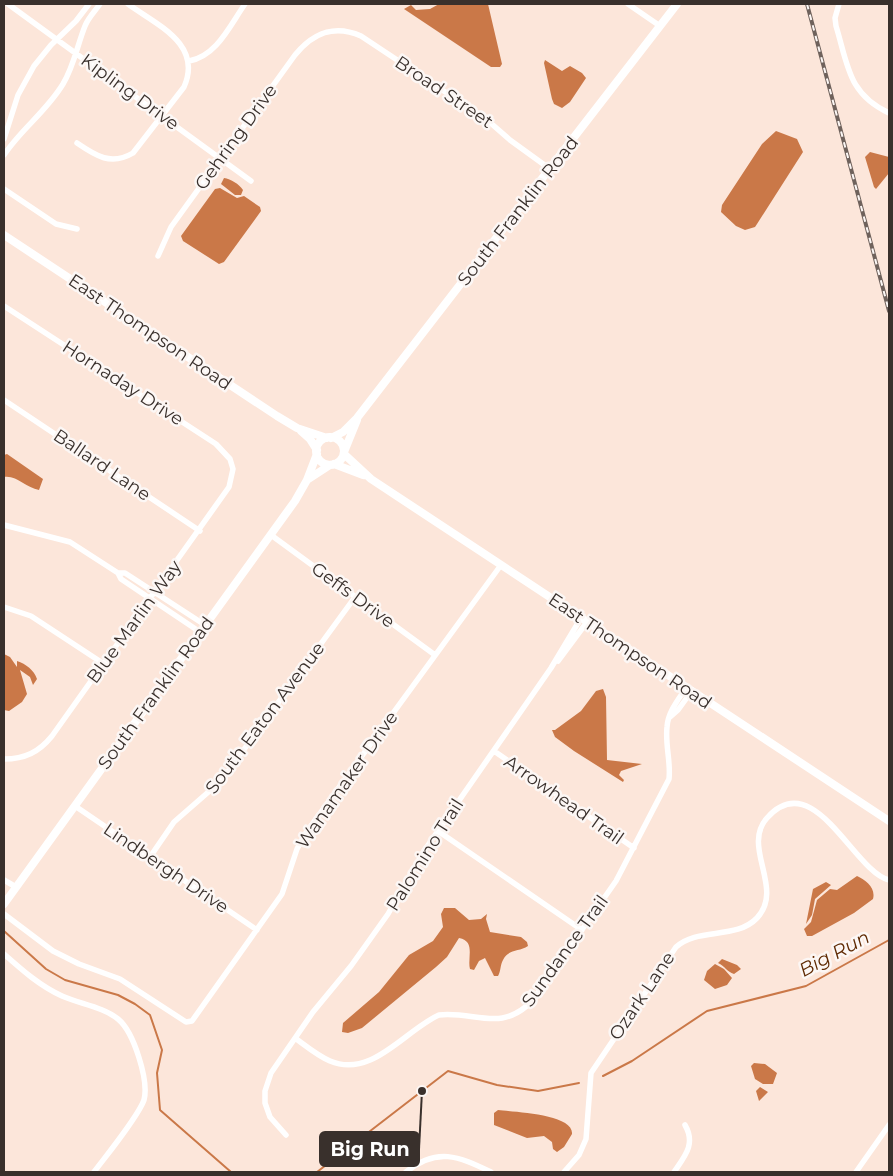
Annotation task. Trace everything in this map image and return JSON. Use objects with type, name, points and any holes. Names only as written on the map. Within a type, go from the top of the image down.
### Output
[{"type":"main road","name":"South Franklin Road","points":[[329,438],[343,432],[357,418],[677,4]]},
{"type":"main road","name":"East Thompson Road","points":[[4,235],[269,411],[298,428],[310,439],[317,452]]},
{"type":"main road","name":"South Franklin Road","points":[[344,453],[357,418]]},
{"type":"main road","name":"East Thompson Road","points":[[298,428],[329,438]]},
{"type":"main road","points":[[329,438],[340,442],[344,453],[340,461],[332,465],[321,461],[317,452],[320,442],[329,438]]},
{"type":"main road","name":"South Franklin Road","points":[[4,904],[271,535],[307,480],[317,452]]},
{"type":"main road","name":"East Thompson Road","points":[[344,453],[371,479],[889,821]]},
{"type":"main road","name":"South Franklin Road","points":[[307,480],[332,465]]},
{"type":"main road","name":"East Thompson Road","points":[[332,465],[371,479]]},
{"type":"street","name":"Kipling Drive","points":[[8,4],[251,181]]},
{"type":"street","points":[[4,139],[23,85],[40,58],[56,39],[76,21],[89,4]]},
{"type":"street","points":[[4,155],[12,143],[51,102],[64,82],[77,54],[87,22],[100,4]]},
{"type":"street","points":[[77,143],[101,158],[110,160],[126,158],[141,146],[184,87],[188,78],[189,61],[176,38],[128,4]]},
{"type":"street","points":[[189,61],[199,59],[212,51],[246,4]]},
{"type":"street","points":[[628,4],[660,26]]},
{"type":"street","points":[[839,4],[835,18],[836,26],[854,85],[864,97],[889,113]]},
{"type":"street","name":"Broad Street","points":[[329,30],[345,31],[361,36],[486,119],[550,170]]},
{"type":"street","name":"Gehring Drive","points":[[158,256],[171,227],[303,46],[314,37],[329,30]]},
{"type":"street","points":[[4,189],[56,224],[76,229]]},
{"type":"street","name":"Hornaday Drive","points":[[4,306],[216,444],[230,459],[234,469]]},
{"type":"street","name":"Ballard Lane","points":[[4,400],[200,531]]},
{"type":"street","name":"Blue Marlin Way","points":[[4,759],[27,756],[45,745],[200,531],[229,488],[234,469]]},
{"type":"street","points":[[4,525],[70,542],[118,573],[121,579],[151,599],[202,628]]},
{"type":"street","name":"Geffs Drive","points":[[271,535],[435,656]]},
{"type":"street","name":"Wanamaker Drive","points":[[4,914],[53,951],[80,964],[120,979],[186,1022],[192,1021],[282,894],[297,849],[305,834],[501,565]]},
{"type":"street","points":[[118,573],[125,573],[202,628]]},
{"type":"street","name":"South Eaton Avenue","points":[[150,857],[174,822],[221,782],[355,597]]},
{"type":"street","points":[[4,607],[31,616],[104,664]]},
{"type":"street","name":"Palomino Trail","points":[[286,1135],[270,1117],[265,1103],[265,1091],[271,1073],[295,1038],[352,966],[388,914],[417,861],[551,668],[572,644],[584,620]]},
{"type":"street","name":"Sundance Trail","points":[[295,1038],[330,1061],[352,1065],[375,1058],[439,1015],[449,1014],[494,1020],[513,1016],[532,1001],[616,881],[669,779],[671,768],[666,728],[670,717],[678,710],[689,690]]},
{"type":"street","name":"Arrowhead Trail","points":[[494,751],[634,848]]},
{"type":"street","name":"Ozark Lane","points":[[566,1172],[586,1139],[590,1073],[676,947],[692,937],[740,928],[756,919],[762,910],[767,890],[757,839],[759,829],[772,812],[782,806],[793,805],[812,809],[837,829],[873,871],[889,880]]},
{"type":"street","name":"Lindbergh Drive","points":[[75,806],[257,930]]},
{"type":"street","points":[[438,831],[582,930]]},
{"type":"street","points":[[4,880],[16,887]]},
{"type":"street","points":[[4,954],[23,972],[45,987],[117,1018],[129,1031],[144,1081],[144,1101],[94,1172]]},
{"type":"street","points":[[674,1172],[690,1146],[690,1134],[685,1125]]},
{"type":"street","points":[[856,1172],[889,1125]]},
{"type":"street","points":[[406,1172],[420,1162],[444,1156],[463,1159],[491,1172]]},
{"type":"shaded area","points":[[439,4],[488,4],[502,64],[500,67],[491,67],[404,9],[411,5],[416,10],[430,9]]},
{"type":"shaded area","points":[[545,60],[562,71],[570,66],[582,73],[586,78],[570,102],[562,108],[554,104],[552,99],[544,63]]},
{"type":"shaded area","points":[[776,131],[797,139],[803,152],[755,227],[745,230],[736,226],[721,212],[722,205],[762,144]]},
{"type":"shaded area","points":[[870,152],[889,157],[889,173],[876,189],[865,157]]},
{"type":"shaded area","points":[[224,178],[232,181],[243,190],[241,195],[235,195],[221,184]]},
{"type":"shaded area","points":[[220,188],[237,198],[244,196],[260,207],[261,211],[224,262],[219,264],[183,241],[181,236],[215,189]]},
{"type":"shaded area","points":[[7,454],[43,479],[39,490],[13,478],[4,477],[4,455]]},
{"type":"shaded area","points":[[4,654],[10,657],[17,667],[17,661],[32,670],[37,679],[33,685],[30,677],[20,670],[27,694],[22,702],[9,711],[4,710]]},
{"type":"shaded area","points":[[603,689],[606,697],[607,760],[642,764],[621,771],[619,775],[624,780],[623,782],[574,751],[555,737],[552,730],[555,730],[581,711],[596,691]]},
{"type":"shaded area","points":[[857,876],[872,888],[873,899],[854,913],[812,936],[807,936],[804,929],[811,922],[817,900],[830,889],[837,890]]},
{"type":"shaded area","points":[[826,882],[831,885],[815,899],[812,915],[806,924],[813,889]]},
{"type":"shaded area","points":[[444,908],[455,908],[469,920],[481,919],[487,914],[486,919],[490,932],[521,937],[527,942],[528,946],[505,956],[498,976],[494,976],[485,958],[479,961],[474,970],[470,969],[469,946],[464,940],[459,938],[447,957],[362,1028],[348,1033],[342,1032],[343,1023],[379,992],[409,955],[433,941],[443,927],[441,914]]},
{"type":"shaded area","points":[[722,959],[737,965],[741,969],[734,974],[732,973],[718,963]]},
{"type":"shaded area","points":[[715,964],[724,969],[732,978],[727,985],[715,989],[704,980],[707,971]]},
{"type":"shaded area","points":[[754,1063],[765,1064],[777,1073],[773,1084],[763,1084],[755,1079],[751,1066]]},
{"type":"shaded area","points":[[760,1087],[768,1092],[759,1101],[756,1091]]},
{"type":"shaded area","points":[[498,1110],[553,1118],[570,1127],[572,1134],[564,1147],[557,1152],[553,1149],[552,1142],[544,1136],[527,1138],[494,1125],[494,1113]]},
{"type":"waterway","name":"Big Run","points":[[4,931],[46,969],[65,980],[118,995],[150,1015],[162,1050],[157,1073],[160,1110],[231,1172]]},
{"type":"waterway","name":"Big Run","points":[[603,1076],[632,1061],[707,1011],[806,986],[889,940]]},
{"type":"waterway","name":"Big Run","points":[[317,1172],[448,1071],[497,1085],[538,1091],[579,1083]]},
{"type":"railway","points":[[807,4],[889,311]]},
{"type":"place","name":"Big Run","points":[[422,1091]]}]
